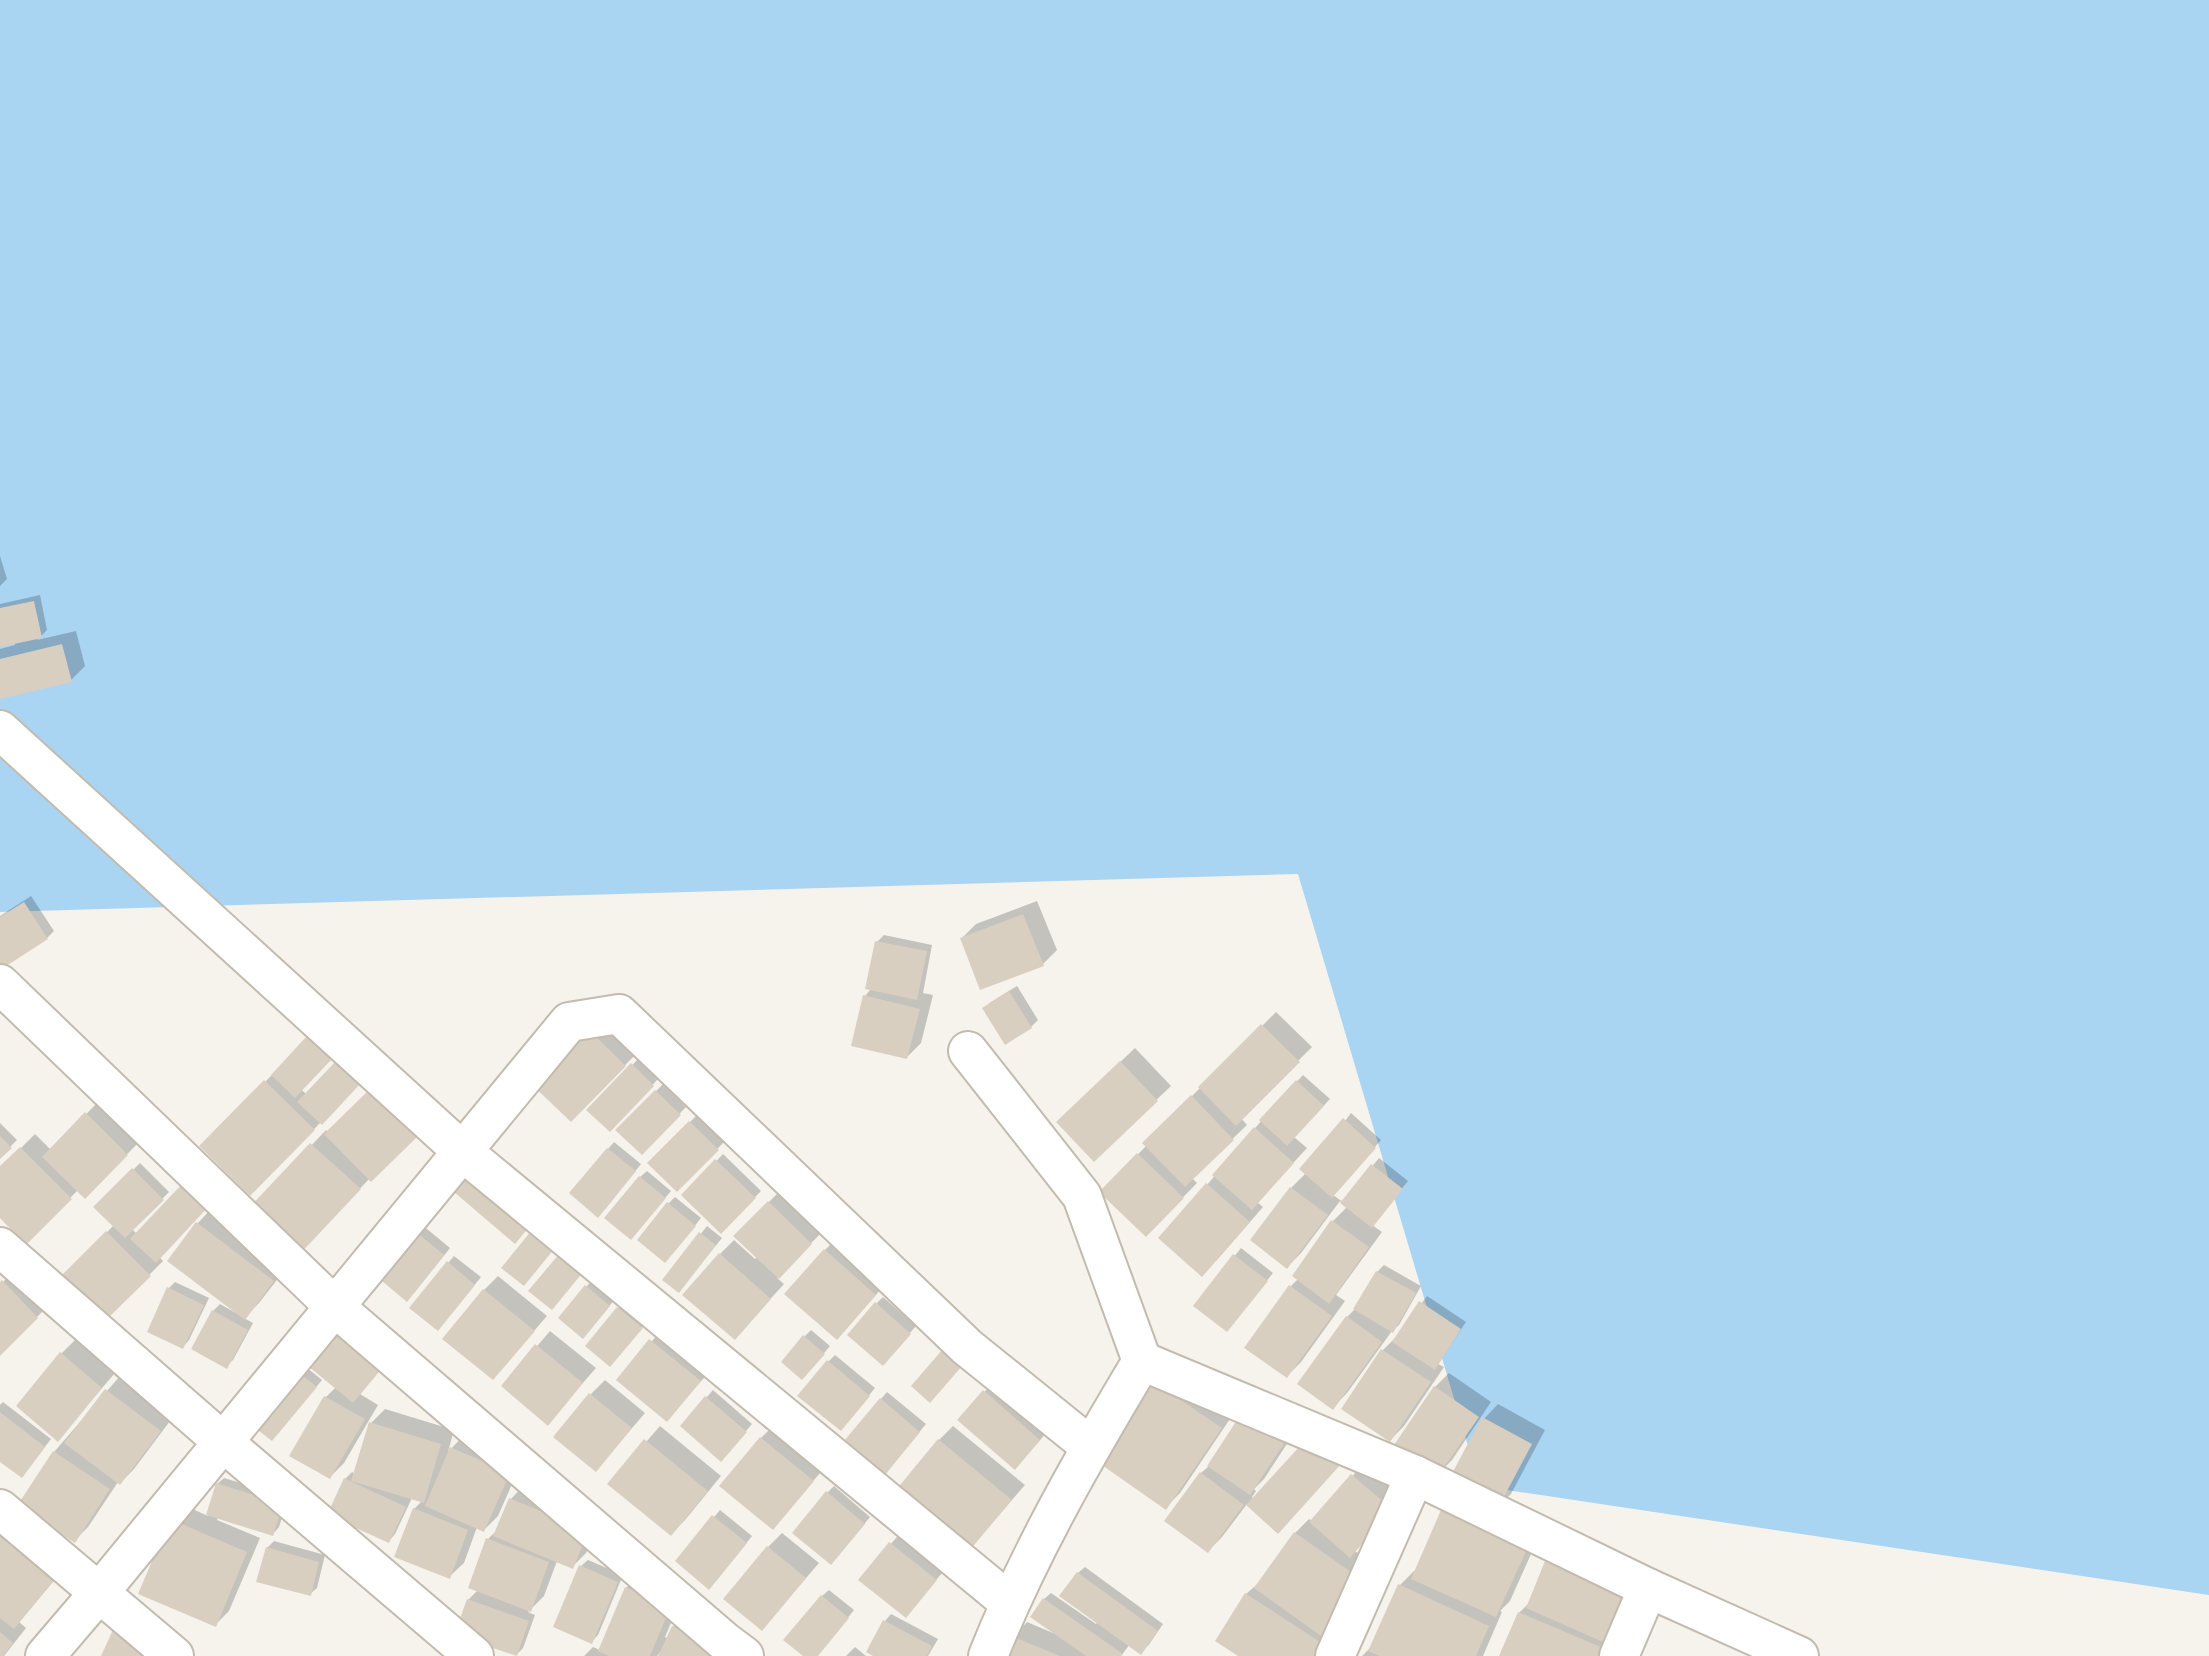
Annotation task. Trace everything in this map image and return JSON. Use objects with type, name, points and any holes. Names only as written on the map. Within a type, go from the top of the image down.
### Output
[{"type":"street","points":[[0,730],[463,1152],[1009,1602]]},
{"type":"street","points":[[0,984],[335,1307],[744,1656]]},
{"type":"street","points":[[45,1656],[99,1594],[569,1022],[619,1014],[967,1347],[1091,1447]]},
{"type":"street","points":[[968,1051],[1082,1196],[1142,1361],[1415,1475],[1648,1588],[1799,1656]]},
{"type":"street","points":[[0,1247],[474,1656]]},
{"type":"street","points":[[988,1656],[1009,1602],[1091,1447],[1142,1361]]},
{"type":"street","points":[[1335,1656],[1415,1475]]},
{"type":"street","points":[[0,1509],[174,1656]]},
{"type":"street","points":[[1619,1656],[1648,1588]]},
{"type":"water","points":[[0,0],[2209,0],[2209,1595],[1480,1486],[1298,874],[0,912]]},
{"type":"building","points":[[34,601],[42,638],[0,647],[0,608]]},
{"type":"building","points":[[62,644],[72,682],[0,699],[0,659]]},
{"type":"building","points":[[24,902],[48,939],[0,970],[0,917]]},
{"type":"building","points":[[1023,914],[1044,966],[980,990],[960,938]]},
{"type":"building","points":[[875,941],[927,951],[917,1000],[865,989]]},
{"type":"building","points":[[1009,991],[1032,1028],[1005,1045],[982,1008]]},
{"type":"building","points":[[863,995],[920,1009],[907,1059],[851,1046]]},
{"type":"building","points":[[581,1022],[626,1066],[571,1122],[526,1079]]},
{"type":"building","points":[[1261,1024],[1300,1062],[1236,1126],[1198,1087]]},
{"type":"building","points":[[306,1037],[331,1060],[295,1098],[271,1075]]},
{"type":"building","points":[[336,1061],[360,1084],[322,1125],[297,1102]]},
{"type":"building","points":[[1120,1061],[1158,1101],[1094,1162],[1056,1122]]},
{"type":"building","points":[[631,1063],[654,1086],[610,1132],[586,1110]]},
{"type":"building","points":[[264,1080],[315,1130],[250,1196],[199,1146]]},
{"type":"building","points":[[1296,1080],[1324,1106],[1287,1146],[1259,1120]]},
{"type":"building","points":[[370,1089],[417,1137],[371,1182],[324,1134]]},
{"type":"building","points":[[655,1090],[681,1115],[642,1155],[615,1130]]},
{"type":"building","points":[[1191,1095],[1234,1140],[1185,1187],[1142,1143]]},
{"type":"building","points":[[85,1112],[128,1155],[85,1199],[42,1157]]},
{"type":"building","points":[[1343,1118],[1376,1148],[1332,1198],[1299,1169]]},
{"type":"building","points":[[689,1121],[719,1150],[677,1192],[647,1163]]},
{"type":"building","points":[[1254,1127],[1294,1163],[1252,1210],[1212,1175]]},
{"type":"building","points":[[0,1136],[12,1148],[0,1159]]},
{"type":"building","points":[[310,1143],[361,1189],[298,1256],[248,1209]]},
{"type":"building","points":[[20,1147],[72,1199],[26,1245],[0,1218],[0,1166]]},
{"type":"building","points":[[607,1148],[636,1171],[598,1218],[569,1193]]},
{"type":"building","points":[[1137,1153],[1184,1198],[1146,1237],[1099,1192]]},
{"type":"building","points":[[470,1158],[539,1215],[515,1244],[447,1186]]},
{"type":"building","points":[[715,1159],[756,1198],[721,1234],[681,1195]]},
{"type":"building","points":[[1371,1164],[1403,1189],[1372,1228],[1340,1203]]},
{"type":"building","points":[[132,1168],[164,1200],[125,1238],[93,1207]]},
{"type":"building","points":[[639,1176],[666,1198],[631,1240],[604,1218]]},
{"type":"building","points":[[184,1182],[209,1206],[156,1263],[130,1239]]},
{"type":"building","points":[[1206,1183],[1250,1222],[1202,1277],[1158,1238]]},
{"type":"building","points":[[1290,1187],[1328,1215],[1287,1269],[1250,1240]]},
{"type":"building","points":[[768,1201],[812,1244],[779,1279],[733,1236]]},
{"type":"building","points":[[667,1202],[696,1226],[665,1263],[637,1240]]},
{"type":"building","points":[[540,1220],[563,1238],[524,1286],[501,1268]]},
{"type":"building","points":[[1331,1220],[1369,1247],[1329,1304],[1292,1276]]},
{"type":"building","points":[[196,1222],[274,1281],[245,1320],[167,1261]]},
{"type":"building","points":[[414,1230],[444,1255],[407,1302],[376,1276]]},
{"type":"building","points":[[106,1231],[151,1276],[107,1319],[62,1275]]},
{"type":"building","points":[[699,1232],[716,1245],[679,1293],[662,1280]]},
{"type":"building","points":[[565,1247],[588,1266],[552,1310],[528,1291]]},
{"type":"building","points":[[824,1249],[876,1295],[837,1340],[784,1294]]},
{"type":"building","points":[[719,1253],[771,1299],[735,1340],[682,1295]]},
{"type":"building","points":[[1233,1254],[1268,1281],[1227,1332],[1193,1306]]},
{"type":"building","points":[[447,1261],[475,1285],[438,1331],[409,1308]]},
{"type":"building","points":[[1376,1271],[1416,1293],[1393,1333],[1353,1309]]},
{"type":"building","points":[[2,1280],[38,1318],[0,1356],[0,1282]]},
{"type":"building","points":[[585,1285],[610,1306],[583,1339],[558,1318]]},
{"type":"building","points":[[1289,1285],[1332,1316],[1287,1378],[1244,1348]]},
{"type":"building","points":[[167,1287],[204,1305],[183,1349],[147,1332]]},
{"type":"building","points":[[483,1289],[535,1331],[493,1380],[442,1339]]},
{"type":"building","points":[[1419,1301],[1461,1329],[1435,1370],[1392,1342]]},
{"type":"building","points":[[875,1302],[911,1334],[883,1366],[847,1335]]},
{"type":"building","points":[[617,1307],[643,1328],[610,1367],[585,1346]]},
{"type":"building","points":[[212,1310],[248,1330],[227,1369],[191,1349]]},
{"type":"building","points":[[1346,1316],[1382,1342],[1333,1410],[1297,1384]]},
{"type":"building","points":[[336,1319],[388,1361],[353,1403],[302,1361]]},
{"type":"building","points":[[803,1335],[825,1354],[802,1380],[781,1362]]},
{"type":"building","points":[[649,1339],[701,1381],[667,1422],[616,1380]]},
{"type":"building","points":[[535,1344],[583,1383],[548,1426],[501,1386]]},
{"type":"building","points":[[943,1349],[962,1366],[930,1403],[911,1386]]},
{"type":"building","points":[[1381,1349],[1431,1382],[1390,1442],[1341,1409]]},
{"type":"building","points":[[60,1352],[102,1388],[58,1442],[16,1406]]},
{"type":"building","points":[[827,1360],[870,1396],[841,1431],[797,1396]]},
{"type":"building","points":[[294,1369],[317,1387],[272,1441],[249,1423]]},
{"type":"building","points":[[1154,1382],[1222,1428],[1166,1510],[1099,1463]]},
{"type":"building","points":[[1434,1386],[1479,1417],[1438,1476],[1394,1445]]},
{"type":"building","points":[[105,1389],[161,1431],[120,1485],[64,1443]]},
{"type":"building","points":[[983,1390],[1040,1440],[1015,1470],[957,1420]]},
{"type":"building","points":[[589,1393],[632,1428],[596,1472],[553,1437]]},
{"type":"building","points":[[324,1396],[365,1419],[330,1479],[289,1456]]},
{"type":"building","points":[[705,1396],[747,1432],[721,1462],[680,1426]]},
{"type":"building","points":[[880,1398],[920,1432],[885,1475],[844,1441]]},
{"type":"building","points":[[0,1412],[45,1447],[22,1478],[0,1462]]},
{"type":"building","points":[[1241,1414],[1285,1442],[1250,1495],[1207,1466]]},
{"type":"building","points":[[1482,1417],[1532,1444],[1497,1510],[1447,1483]]},
{"type":"building","points":[[369,1422],[441,1444],[424,1503],[351,1481]]},
{"type":"building","points":[[1311,1434],[1342,1463],[1278,1534],[1246,1505]]},
{"type":"building","points":[[760,1437],[814,1481],[773,1530],[719,1486]]},
{"type":"building","points":[[644,1439],[708,1491],[671,1536],[607,1484]]},
{"type":"building","points":[[938,1439],[1012,1500],[969,1551],[896,1490]]},
{"type":"building","points":[[450,1447],[510,1473],[484,1532],[425,1506]]},
{"type":"building","points":[[53,1451],[110,1489],[75,1543],[17,1506]]},
{"type":"building","points":[[1200,1472],[1244,1505],[1208,1553],[1164,1521]]},
{"type":"building","points":[[1351,1474],[1392,1509],[1350,1558],[1309,1522]]},
{"type":"building","points":[[344,1478],[406,1507],[389,1543],[327,1515]]},
{"type":"building","points":[[216,1483],[283,1504],[273,1536],[206,1515]]},
{"type":"building","points":[[826,1491],[865,1524],[831,1565],[792,1533]]},
{"type":"building","points":[[509,1498],[588,1531],[573,1569],[493,1536]]},
{"type":"building","points":[[413,1508],[468,1530],[450,1579],[394,1557]]},
{"type":"building","points":[[1441,1510],[1527,1549],[1496,1617],[1411,1579]]},
{"type":"building","points":[[712,1515],[747,1543],[709,1590],[675,1561]]},
{"type":"building","points":[[170,1519],[247,1552],[216,1627],[138,1594]]},
{"type":"building","points":[[0,1531],[56,1578],[14,1629],[0,1618]]},
{"type":"building","points":[[1294,1532],[1361,1579],[1321,1636],[1254,1588]]},
{"type":"building","points":[[486,1538],[549,1562],[531,1612],[468,1588]]},
{"type":"building","points":[[889,1542],[937,1580],[906,1618],[858,1580]]},
{"type":"building","points":[[767,1546],[806,1578],[762,1631],[723,1599]]},
{"type":"building","points":[[266,1547],[319,1562],[311,1596],[256,1582]]},
{"type":"building","points":[[1547,1556],[1633,1593],[1610,1645],[1526,1608]]},
{"type":"building","points":[[579,1565],[618,1582],[592,1644],[553,1627]]},
{"type":"building","points":[[1077,1572],[1158,1631],[1141,1655],[1059,1596]]},
{"type":"building","points":[[1398,1584],[1489,1626],[1476,1656],[1379,1656],[1368,1651]]},
{"type":"building","points":[[625,1587],[671,1606],[650,1656],[609,1656],[598,1651]]},
{"type":"building","points":[[1245,1593],[1337,1653],[1335,1656],[1238,1656],[1215,1641]]},
{"type":"building","points":[[821,1595],[849,1618],[818,1656],[803,1656],[783,1640]]},
{"type":"building","points":[[1043,1598],[1123,1654],[1086,1656],[1030,1617]]},
{"type":"building","points":[[467,1599],[529,1621],[517,1656],[454,1635]]},
{"type":"building","points":[[1518,1612],[1603,1648],[1600,1656],[1499,1656]]},
{"type":"building","points":[[118,1619],[158,1656],[101,1656]]},
{"type":"building","points":[[883,1620],[932,1646],[927,1656],[873,1656],[866,1652]]},
{"type":"building","points":[[672,1626],[723,1649],[720,1656],[658,1656]]},
{"type":"building","points":[[0,1632],[13,1643],[3,1656],[0,1656]]},
{"type":"building","points":[[1011,1636],[1060,1656],[1003,1656]]}]
